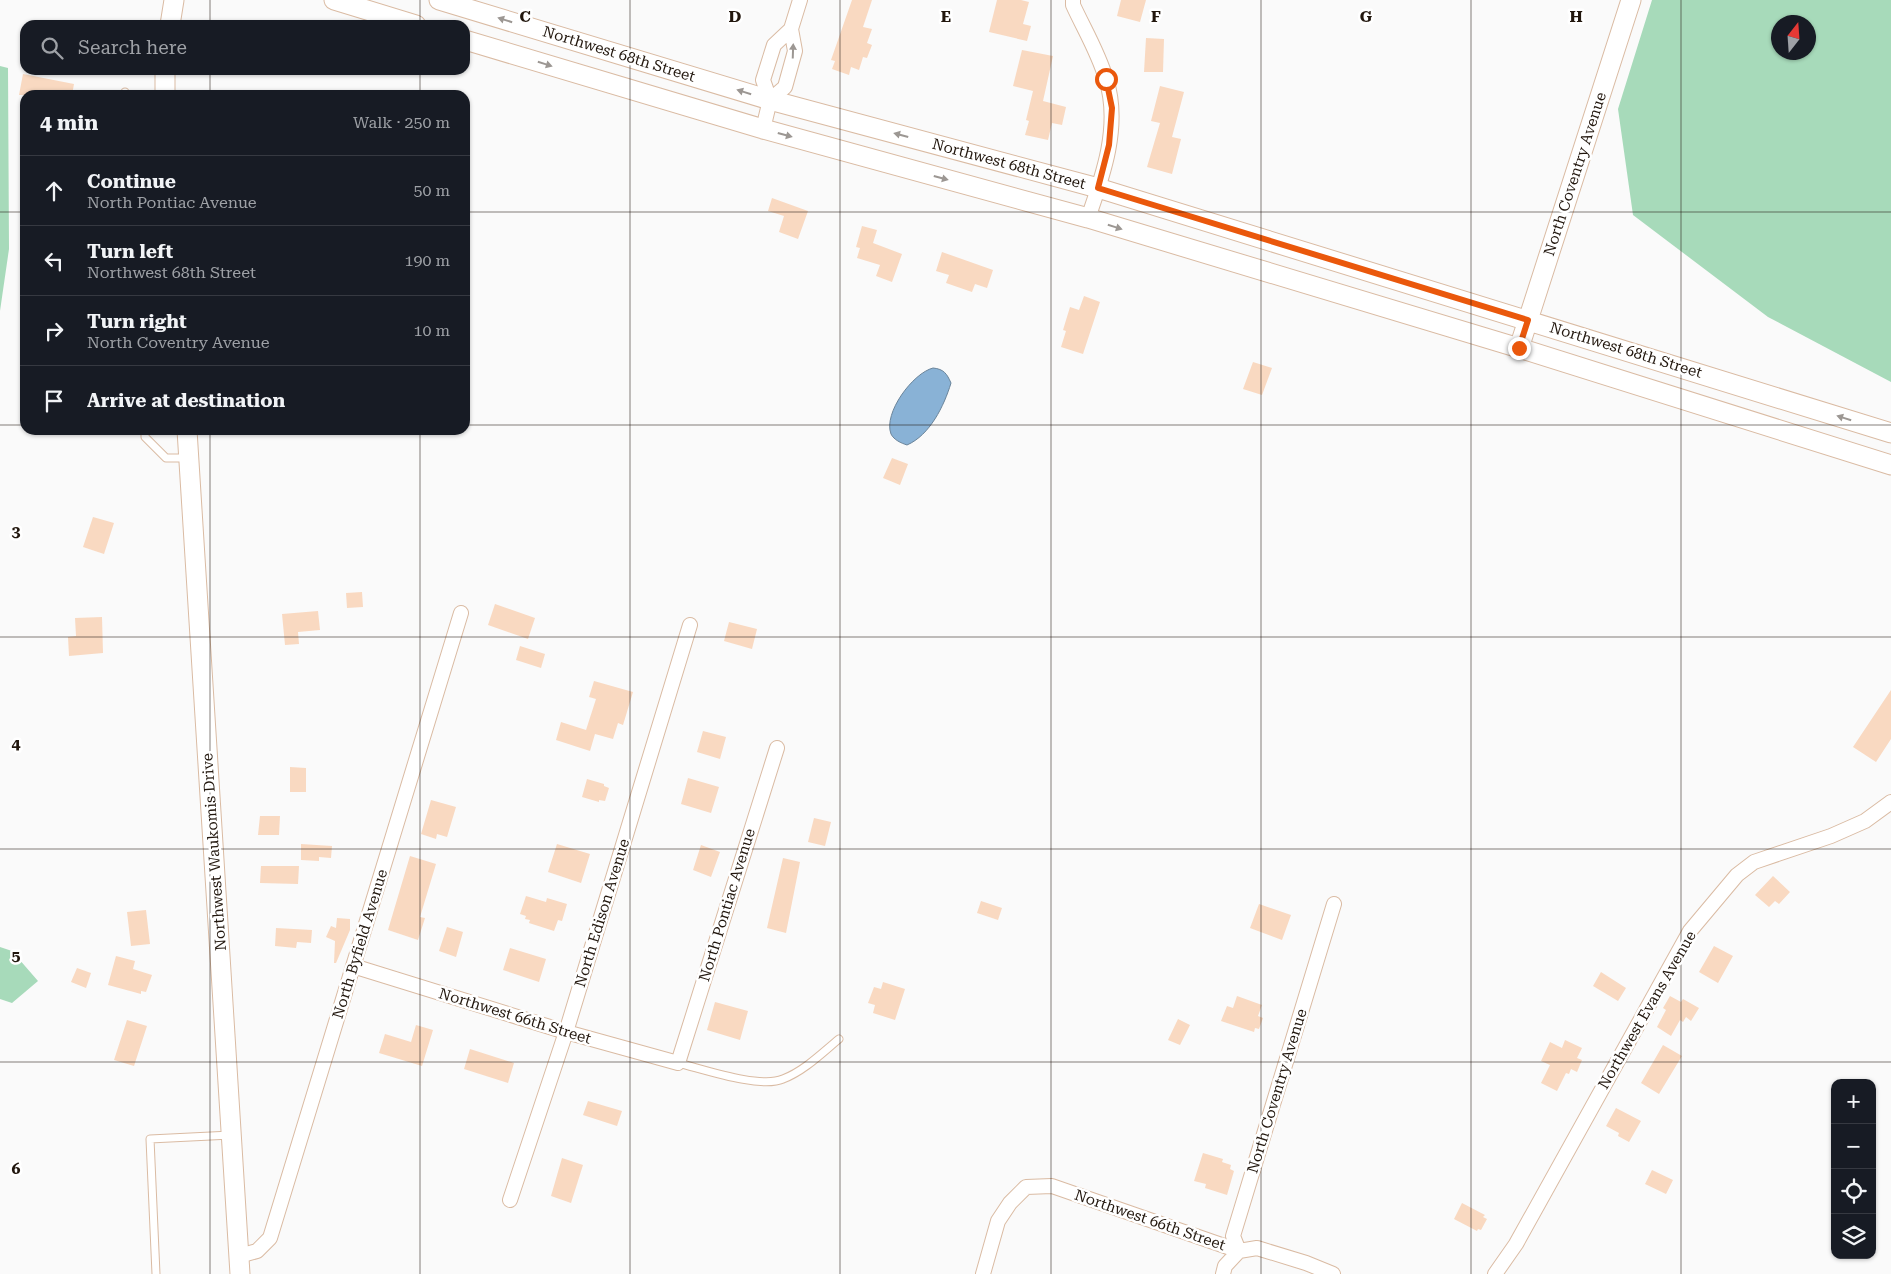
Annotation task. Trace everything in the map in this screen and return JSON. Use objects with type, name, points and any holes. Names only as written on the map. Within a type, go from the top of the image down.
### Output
[{"type":"main road","points":[[171,20],[174,0]]},
{"type":"main road","points":[[334,0],[368,5],[404,20]]},
{"type":"main road","name":"Northwest 68th Street","points":[[439,0],[770,100],[1098,188],[1891,433]]},
{"type":"main road","name":"North Coventry Avenue","points":[[1519,348],[1632,0]]},
{"type":"main road","name":"Northwest 68th Street","points":[[470,42],[763,130],[1088,218],[1519,348],[1891,465]]},
{"type":"main road","points":[[165,75],[165,90]]},
{"type":"main road","name":"Northwest Waukomis Drive","points":[[188,435],[240,1265]]},
{"type":"street","points":[[763,130],[770,100],[763,80],[774,45],[791,28],[800,0]]},
{"type":"street","points":[[1073,0],[1106,79],[1112,108],[1109,145],[1088,218]]},
{"type":"street","points":[[770,100],[785,87],[795,51],[791,28]]},
{"type":"street","name":"North Byfield Avenue","points":[[240,1265],[270,1238],[461,613]]},
{"type":"street","name":"North Edison Avenue","points":[[510,1200],[566,1032],[690,625]]},
{"type":"street","name":"North Pontiac Avenue","points":[[678,1062],[777,748]]},
{"type":"street","name":"Northwest Evans Avenue","points":[[1495,1274],[1516,1244],[1690,931],[1707,910],[1737,875],[1754,862],[1831,836],[1865,821],[1891,802]]},
{"type":"street","name":"North Coventry Avenue","points":[[1239,1251],[1234,1236],[1334,904]]},
{"type":"street","name":"Northwest 66th Street","points":[[354,966],[566,1032],[678,1062]]},
{"type":"street","name":"Northwest 66th Street","points":[[983,1274],[998,1221],[1010,1203],[1026,1187],[1052,1186],[1239,1251],[1257,1248],[1333,1274]]},
{"type":"street","points":[[1223,1274],[1226,1266],[1239,1251]]},
{"type":"lane","points":[[145,435],[166,458],[189,458]]},
{"type":"lane","points":[[678,1062],[725,1075],[765,1083],[783,1080],[813,1061],[839,1039]]},
{"type":"lane","points":[[156,1274],[150,1139],[232,1135]]},
{"type":"green space","points":[[1652,0],[1891,0],[1891,382],[1768,317],[1633,215],[1618,109]]},
{"type":"green space","points":[[0,66],[8,68],[9,249],[0,311]]},
{"type":"green space","points":[[0,947],[12,951],[38,981],[12,1003],[0,999]]},
{"type":"water","points":[[933,368],[945,372],[951,383],[948,392],[940,410],[929,427],[923,434],[907,445],[892,436],[891,416],[901,395],[917,377]]},
{"type":"building","points":[[852,0],[872,0],[863,27],[872,29],[867,43],[872,45],[867,58],[863,57],[859,70],[851,67],[849,75],[832,69],[835,61],[831,60]]},
{"type":"building","points":[[997,0],[1029,2],[1023,24],[1031,26],[1027,41],[989,32]]},
{"type":"building","points":[[1121,0],[1146,0],[1140,22],[1117,16]]},
{"type":"building","points":[[1146,38],[1164,39],[1163,72],[1144,72]]},
{"type":"building","points":[[1022,50],[1053,56],[1043,101],[1066,107],[1062,125],[1052,123],[1048,140],[1025,135],[1029,121],[1026,120],[1033,91],[1013,86]]},
{"type":"building","points":[[23,75],[74,84],[73,90],[20,90],[19,95]]},
{"type":"building","points":[[1160,86],[1184,92],[1172,137],[1181,139],[1172,174],[1147,167],[1160,123],[1151,121]]},
{"type":"building","points":[[772,198],[808,211],[798,239],[779,232],[784,216],[768,211]]},
{"type":"building","points":[[862,226],[877,230],[873,243],[902,254],[892,282],[876,276],[880,265],[857,258],[860,248],[856,247]]},
{"type":"building","points":[[942,252],[993,270],[987,288],[975,284],[972,292],[946,283],[949,275],[936,271]]},
{"type":"building","points":[[1084,296],[1100,302],[1083,354],[1061,347],[1066,331],[1063,330],[1070,307],[1079,310]]},
{"type":"building","points":[[1253,362],[1272,368],[1262,395],[1243,389]]},
{"type":"building","points":[[892,458],[908,464],[900,485],[883,478]]},
{"type":"building","points":[[93,517],[114,523],[104,554],[83,547]]},
{"type":"building","points":[[362,592],[363,607],[347,608],[346,593]]},
{"type":"building","points":[[495,604],[535,618],[528,639],[488,625]]},
{"type":"building","points":[[318,611],[320,630],[298,632],[299,644],[285,645],[282,614]]},
{"type":"building","points":[[102,617],[103,653],[69,656],[68,637],[76,636],[75,618]]},
{"type":"building","points":[[729,622],[757,629],[752,649],[724,641]]},
{"type":"building","points":[[520,646],[545,654],[541,668],[516,660]]},
{"type":"building","points":[[594,681],[633,692],[623,725],[618,723],[613,739],[595,734],[590,751],[556,740],[561,722],[586,730],[596,699],[589,697]]},
{"type":"building","points":[[1891,690],[1891,739],[1876,762],[1853,747]]},
{"type":"building","points":[[703,731],[726,737],[720,759],[697,752]]},
{"type":"building","points":[[290,767],[306,768],[306,792],[290,792]]},
{"type":"building","points":[[688,778],[719,787],[711,813],[681,804]]},
{"type":"building","points":[[587,779],[604,784],[604,786],[609,788],[605,801],[599,800],[599,802],[582,797]]},
{"type":"building","points":[[431,800],[456,807],[447,837],[437,834],[436,839],[421,834]]},
{"type":"building","points":[[260,816],[280,816],[279,835],[258,835]]},
{"type":"building","points":[[814,818],[831,822],[825,846],[808,842]]},
{"type":"building","points":[[301,844],[332,846],[331,858],[319,857],[319,861],[301,860]]},
{"type":"building","points":[[557,844],[590,854],[581,883],[548,872]]},
{"type":"building","points":[[701,845],[720,852],[711,877],[693,870]]},
{"type":"building","points":[[410,856],[436,864],[420,917],[425,918],[418,940],[388,930]]},
{"type":"building","points":[[783,858],[800,862],[786,933],[767,928]]},
{"type":"building","points":[[261,866],[299,866],[298,884],[260,883]]},
{"type":"building","points":[[1773,876],[1790,892],[1779,904],[1775,901],[1769,907],[1755,895]]},
{"type":"building","points":[[526,896],[546,902],[547,898],[567,904],[562,921],[558,920],[554,931],[529,923],[530,920],[525,919],[526,916],[520,914]]},
{"type":"building","points":[[981,901],[1002,908],[998,920],[977,913]]},
{"type":"building","points":[[1259,904],[1291,915],[1282,940],[1250,928]]},
{"type":"building","points":[[146,910],[150,944],[131,946],[127,912]]},
{"type":"building","points":[[337,918],[350,919],[350,930],[336,963],[334,963],[335,941],[326,937],[331,926],[336,928]]},
{"type":"building","points":[[447,927],[463,932],[456,957],[439,951]]},
{"type":"building","points":[[276,928],[312,930],[311,943],[297,942],[296,948],[275,946]]},
{"type":"building","points":[[1714,946],[1733,956],[1718,983],[1699,972]]},
{"type":"building","points":[[510,948],[546,959],[539,982],[503,970]]},
{"type":"building","points":[[116,956],[135,961],[133,969],[152,975],[146,992],[141,991],[141,994],[108,985]]},
{"type":"building","points":[[77,968],[91,973],[86,988],[71,982]]},
{"type":"building","points":[[1601,972],[1626,988],[1618,1001],[1593,986]]},
{"type":"building","points":[[883,982],[905,989],[895,1020],[873,1013],[875,1005],[868,1003],[874,987],[881,989]]},
{"type":"building","points":[[1237,996],[1262,1005],[1258,1016],[1263,1018],[1259,1029],[1255,1028],[1254,1032],[1221,1021],[1227,1006],[1233,1008]]},
{"type":"building","points":[[1670,996],[1681,1002],[1683,999],[1699,1008],[1691,1021],[1686,1017],[1683,1022],[1680,1020],[1671,1036],[1657,1027],[1666,1010],[1663,1008]]},
{"type":"building","points":[[715,1002],[748,1011],[740,1040],[707,1030]]},
{"type":"building","points":[[1178,1019],[1190,1025],[1180,1045],[1168,1040]]},
{"type":"building","points":[[127,1020],[147,1026],[134,1066],[114,1060]]},
{"type":"building","points":[[416,1025],[433,1030],[422,1066],[379,1053],[385,1034],[411,1042]]},
{"type":"building","points":[[1565,1040],[1582,1048],[1577,1058],[1582,1060],[1577,1072],[1571,1069],[1569,1074],[1566,1073],[1557,1091],[1541,1083],[1550,1065],[1541,1061],[1550,1042],[1562,1048]]},
{"type":"building","points":[[1663,1045],[1682,1056],[1659,1094],[1641,1083]]},
{"type":"building","points":[[470,1049],[514,1063],[508,1083],[464,1069]]},
{"type":"building","points":[[588,1101],[622,1111],[617,1126],[583,1115]]},
{"type":"building","points":[[1616,1108],[1641,1121],[1629,1142],[1618,1136],[1619,1133],[1606,1126]]},
{"type":"building","points":[[1203,1153],[1223,1159],[1222,1162],[1231,1165],[1230,1169],[1234,1171],[1227,1195],[1205,1188],[1206,1184],[1194,1181]]},
{"type":"building","points":[[562,1158],[583,1165],[571,1203],[551,1196]]},
{"type":"building","points":[[1652,1170],[1673,1180],[1666,1194],[1645,1184]]},
{"type":"building","points":[[1462,1203],[1485,1215],[1483,1217],[1487,1219],[1481,1230],[1478,1229],[1477,1231],[1454,1219]]},
{"type":"route","points":[[1106,79],[1112,108],[1109,145],[1098,188],[1528,320],[1519,348]]}]
